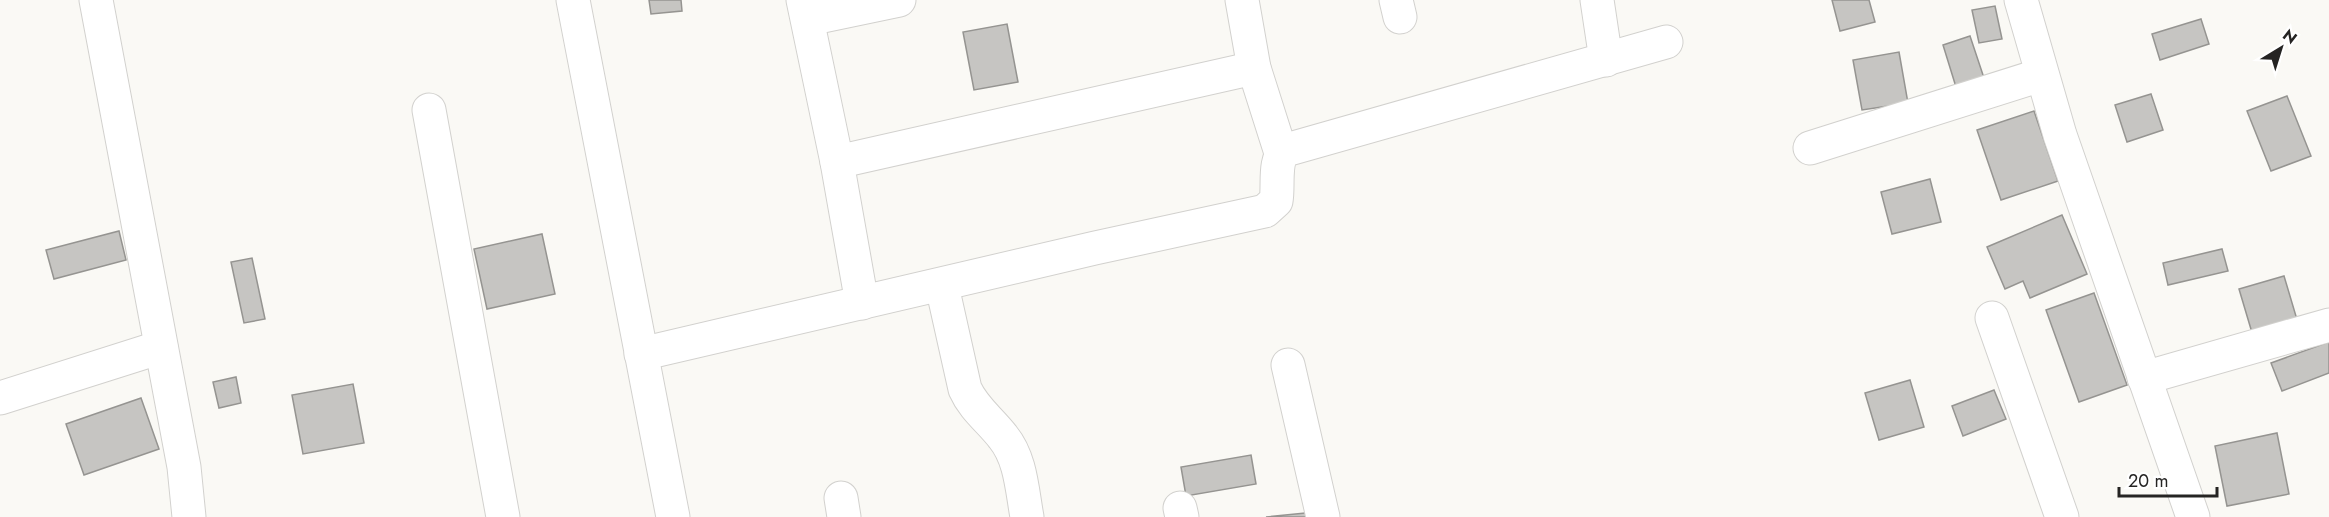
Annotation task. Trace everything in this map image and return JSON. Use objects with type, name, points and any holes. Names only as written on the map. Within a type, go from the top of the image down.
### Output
[{"type":"street","points":[[96,0],[184,467],[189,517]]},
{"type":"street","points":[[573,0],[673,517]]},
{"type":"street","points":[[862,303],[837,162],[806,10],[899,0]]},
{"type":"street","points":[[641,354],[942,286],[1095,248],[1265,211],[1276,201],[1281,153],[1254,68],[1242,0]]},
{"type":"street","points":[[1597,0],[1606,60]]},
{"type":"street","points":[[2021,0],[2041,75],[2193,517]]},
{"type":"street","points":[[1281,153],[1666,42]]},
{"type":"street","points":[[837,162],[1254,68]]},
{"type":"street","points":[[1810,148],[2041,75]]},
{"type":"street","points":[[429,110],[503,517]]},
{"type":"street","points":[[942,286],[965,390],[970,400],[1004,437],[1013,452],[1019,469],[1027,517]]},
{"type":"street","points":[[1992,318],[2062,517]]},
{"type":"street","points":[[2144,378],[2329,325]]},
{"type":"street","points":[[0,398],[161,347]]},
{"type":"street","points":[[1288,365],[1323,517]]},
{"type":"building","points":[[649,0],[681,0],[682,11],[651,14]]},
{"type":"building","points":[[1832,0],[1869,0],[1875,22],[1840,31]]},
{"type":"building","points":[[1995,6],[2002,39],[1979,43],[1972,10]]},
{"type":"building","points":[[2201,19],[2209,44],[2160,60],[2152,34]]},
{"type":"building","points":[[1007,24],[1018,82],[974,90],[963,32]]},
{"type":"building","points":[[1970,36],[1984,78],[1956,87],[1943,45]]},
{"type":"building","points":[[1899,52],[1908,103],[1862,110],[1853,60]]},
{"type":"building","points":[[2151,94],[2163,130],[2127,142],[2115,105]]},
{"type":"building","points":[[2287,96],[2311,156],[2271,171],[2247,111]]},
{"type":"building","points":[[2034,111],[2058,181],[2001,200],[1977,130]]},
{"type":"building","points":[[1930,179],[1941,222],[1892,234],[1881,192]]},
{"type":"building","points":[[2062,215],[2087,274],[2030,298],[2023,281],[2005,289],[1987,247]]},
{"type":"building","points":[[119,231],[126,260],[54,279],[46,250]]},
{"type":"building","points":[[542,234],[555,294],[487,309],[474,249]]},
{"type":"building","points":[[2222,249],[2228,271],[2168,285],[2163,263]]},
{"type":"building","points":[[252,258],[265,319],[244,323],[231,262]]},
{"type":"building","points":[[2284,276],[2298,323],[2253,336],[2239,289]]},
{"type":"building","points":[[2094,293],[2127,385],[2079,402],[2046,310]]},
{"type":"building","points":[[2329,342],[2329,373],[2282,391],[2271,363]]},
{"type":"building","points":[[236,377],[241,403],[219,408],[213,382]]},
{"type":"building","points":[[1910,380],[1924,427],[1879,440],[1865,393]]},
{"type":"building","points":[[353,384],[364,443],[303,454],[292,395]]},
{"type":"building","points":[[1994,390],[2006,419],[1963,436],[1952,406]]},
{"type":"building","points":[[141,398],[159,449],[84,475],[66,424]]},
{"type":"building","points":[[2277,433],[2289,494],[2227,506],[2215,446]]},
{"type":"building","points":[[1251,455],[1256,484],[1186,496],[1181,467]]},
{"type":"building","points":[[1315,512],[1316,517],[1266,517]]}]
